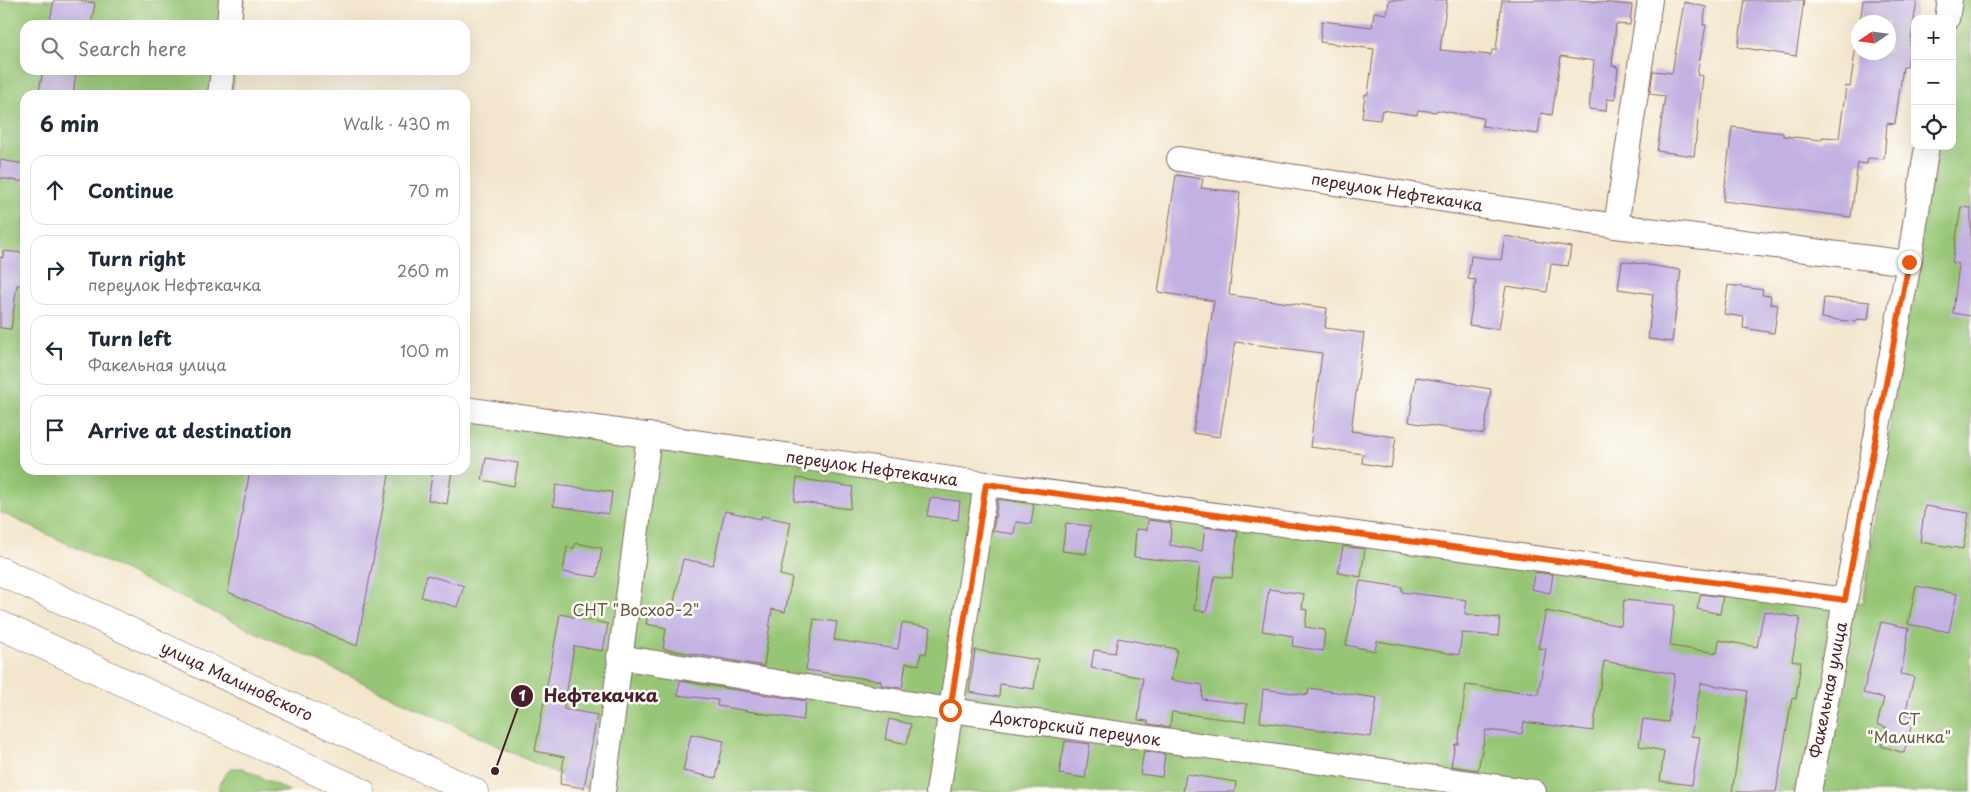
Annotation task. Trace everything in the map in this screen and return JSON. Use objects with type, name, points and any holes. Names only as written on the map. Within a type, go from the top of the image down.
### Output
[{"type":"highway","name":"улица Малиновского","points":[[0,571],[474,792]]},
{"type":"highway","points":[[0,625],[361,792]]},
{"type":"street","points":[[229,20],[232,0]]},
{"type":"street","points":[[1616,226],[1650,0]]},
{"type":"street","points":[[1948,15],[1950,0]]},
{"type":"street","points":[[221,90],[222,75]]},
{"type":"street","name":"Факельная улица","points":[[1809,792],[1909,262],[1926,150]]},
{"type":"street","name":"переулок Нефтекачка","points":[[1179,159],[1616,226],[1909,262]]},
{"type":"street","name":"переулок Нефтекачка","points":[[470,410],[986,484],[1845,600]]},
{"type":"street","points":[[603,792],[649,435]]},
{"type":"street","points":[[938,792],[986,484]]},
{"type":"street","name":"Докторский переулок","points":[[619,657],[950,710],[1534,792]]},
{"type":"green space","name":"СНТ \"Восход-2\"","points":[[0,0],[245,0],[242,20],[20,20],[20,75],[234,75],[233,90],[20,90],[20,475],[470,475],[470,403],[1863,603],[1932,150],[1956,150],[1956,15],[1953,15],[1955,0],[1971,0],[1971,792],[596,792],[0,512]]},
{"type":"green space","points":[[234,768],[242,768],[291,792],[218,792],[225,775]]},
{"type":"building","points":[[54,0],[80,0],[95,3],[92,20],[50,20]]},
{"type":"building","points":[[1389,0],[1447,0],[1440,50],[1491,55],[1492,50],[1496,50],[1502,0],[1580,0],[1632,5],[1630,25],[1616,24],[1612,66],[1618,67],[1615,100],[1607,99],[1606,111],[1589,109],[1594,61],[1561,56],[1552,115],[1541,113],[1538,134],[1482,126],[1483,118],[1437,110],[1436,112],[1418,110],[1417,115],[1382,110],[1380,120],[1362,118],[1365,94],[1368,94],[1374,49],[1320,42],[1322,21],[1372,27],[1374,12],[1387,14]]},
{"type":"building","points":[[1745,0],[1804,0],[1796,56],[1738,47]]},
{"type":"building","points":[[1863,0],[1917,0],[1915,15],[1911,15],[1911,40],[1907,67],[1903,67],[1895,124],[1887,123],[1884,159],[1868,158],[1867,164],[1858,163],[1851,217],[1723,201],[1732,127],[1783,133],[1783,136],[1822,140],[1822,137],[1839,138],[1846,86],[1850,87],[1854,60],[1896,60],[1896,15],[1861,15]]},
{"type":"building","points":[[1684,2],[1706,7],[1703,25],[1706,25],[1697,75],[1703,76],[1694,156],[1657,151],[1665,96],[1650,94],[1653,71],[1672,73]]},
{"type":"building","points":[[42,75],[76,75],[74,90],[39,90]]},
{"type":"building","points":[[0,160],[20,163],[20,181],[0,178]]},
{"type":"building","points":[[1176,175],[1203,179],[1201,188],[1240,192],[1229,295],[1327,308],[1325,328],[1364,333],[1351,431],[1396,437],[1391,468],[1362,463],[1363,454],[1310,447],[1322,353],[1235,342],[1220,437],[1193,433],[1214,301],[1158,292]]},
{"type":"building","points":[[1961,207],[1971,208],[1971,316],[1953,313],[1959,264],[1952,263]]},
{"type":"building","points":[[1505,236],[1571,247],[1568,266],[1551,264],[1547,292],[1506,286],[1499,329],[1469,325],[1476,280],[1468,279],[1471,256],[1501,260]]},
{"type":"building","points":[[3,251],[20,253],[20,285],[17,285],[11,329],[0,328],[0,257],[3,258]]},
{"type":"building","points":[[1622,261],[1681,270],[1672,342],[1648,339],[1653,294],[1618,289]]},
{"type":"building","points":[[1728,285],[1763,290],[1762,295],[1771,296],[1770,304],[1778,305],[1774,333],[1743,328],[1744,317],[1724,314]]},
{"type":"building","points":[[1824,298],[1870,302],[1868,320],[1857,319],[1856,322],[1822,318]]},
{"type":"building","points":[[1416,377],[1491,389],[1484,434],[1409,422]]},
{"type":"building","points":[[486,458],[518,463],[514,486],[482,480]]},
{"type":"building","points":[[249,475],[389,475],[357,646],[228,592]]},
{"type":"building","points":[[432,475],[451,475],[447,504],[428,500]]},
{"type":"building","points":[[797,478],[853,487],[850,509],[794,501]]},
{"type":"building","points":[[556,485],[612,492],[609,514],[553,506]]},
{"type":"building","points":[[930,498],[960,501],[958,520],[927,516]]},
{"type":"building","points":[[998,499],[1034,504],[1031,524],[1016,522],[1014,534],[993,531]]},
{"type":"building","points":[[1925,506],[1969,513],[1963,549],[1920,542]]},
{"type":"building","points":[[725,511],[761,519],[761,516],[791,522],[780,575],[792,578],[785,612],[772,609],[764,666],[663,649],[666,628],[646,624],[650,607],[672,611],[683,559],[713,565]]},
{"type":"building","points":[[1148,520],[1171,523],[1170,545],[1202,551],[1205,527],[1238,532],[1232,578],[1215,576],[1206,612],[1194,610],[1200,564],[1134,557],[1136,529],[1147,530]]},
{"type":"building","points":[[1066,523],[1090,526],[1086,554],[1062,551]]},
{"type":"building","points":[[576,543],[602,548],[597,577],[563,572],[567,547],[574,548]]},
{"type":"building","points":[[1343,546],[1365,549],[1361,577],[1338,573]]},
{"type":"building","points":[[1535,572],[1553,574],[1550,593],[1531,589]]},
{"type":"building","points":[[427,575],[464,586],[457,607],[421,597]]},
{"type":"building","points":[[1360,581],[1402,587],[1402,592],[1467,600],[1465,614],[1500,618],[1498,636],[1462,633],[1459,655],[1377,641],[1375,651],[1346,645]]},
{"type":"building","points":[[1916,586],[1957,594],[1949,632],[1908,624]]},
{"type":"building","points":[[1269,589],[1304,594],[1302,609],[1307,610],[1305,627],[1325,630],[1323,651],[1292,646],[1293,636],[1262,631]]},
{"type":"building","points":[[1701,594],[1723,597],[1720,614],[1697,609]]},
{"type":"building","points":[[1624,600],[1675,605],[1670,646],[1717,653],[1719,640],[1757,647],[1764,611],[1800,618],[1792,660],[1801,662],[1796,699],[1792,698],[1776,792],[1732,792],[1748,691],[1701,683],[1691,736],[1700,737],[1692,785],[1660,781],[1664,751],[1639,746],[1643,719],[1668,722],[1675,674],[1604,661],[1593,731],[1524,722],[1522,734],[1486,730],[1478,770],[1451,766],[1455,744],[1458,744],[1466,685],[1538,694],[1546,649],[1538,648],[1546,611],[1621,626]]},
{"type":"building","points":[[560,614],[608,624],[603,651],[574,646],[564,709],[597,715],[584,788],[560,784],[564,757],[535,751]]},
{"type":"building","points":[[814,619],[837,622],[834,640],[898,649],[902,623],[931,628],[926,654],[921,653],[919,665],[906,663],[902,688],[881,685],[881,681],[806,670]]},
{"type":"building","points":[[1881,622],[1909,628],[1901,674],[1914,677],[1905,714],[1914,716],[1904,753],[1881,746],[1886,727],[1877,724],[1884,698],[1863,693]]},
{"type":"building","points":[[1118,638],[1177,649],[1171,680],[1203,685],[1202,699],[1247,704],[1245,722],[1172,712],[1170,727],[1148,724],[1148,721],[1138,720],[1143,678],[1091,668],[1094,650],[1115,653]]},
{"type":"building","points":[[975,650],[1038,660],[1034,689],[1000,684],[999,697],[969,692]]},
{"type":"building","points":[[680,681],[806,701],[803,720],[717,706],[718,700],[677,695]]},
{"type":"building","points":[[1309,688],[1377,698],[1371,737],[1260,722],[1263,689],[1308,695]]},
{"type":"building","points":[[889,719],[911,724],[907,744],[885,739]]},
{"type":"building","points":[[691,734],[724,741],[716,778],[683,771]]},
{"type":"building","points":[[1065,741],[1090,744],[1085,778],[1059,774]]},
{"type":"building","points":[[1144,751],[1165,754],[1162,777],[1140,774]]},
{"type":"building","points":[[1186,774],[1236,782],[1235,792],[1183,792]]},
{"type":"place","name":"Нефтекачка","points":[[495,771]]},
{"type":"route","points":[[950,710],[986,484],[1845,600],[1909,262]]},
{"type":"park label","name":"СТ \"Малинка\"","points":[[1909,728]]}]
